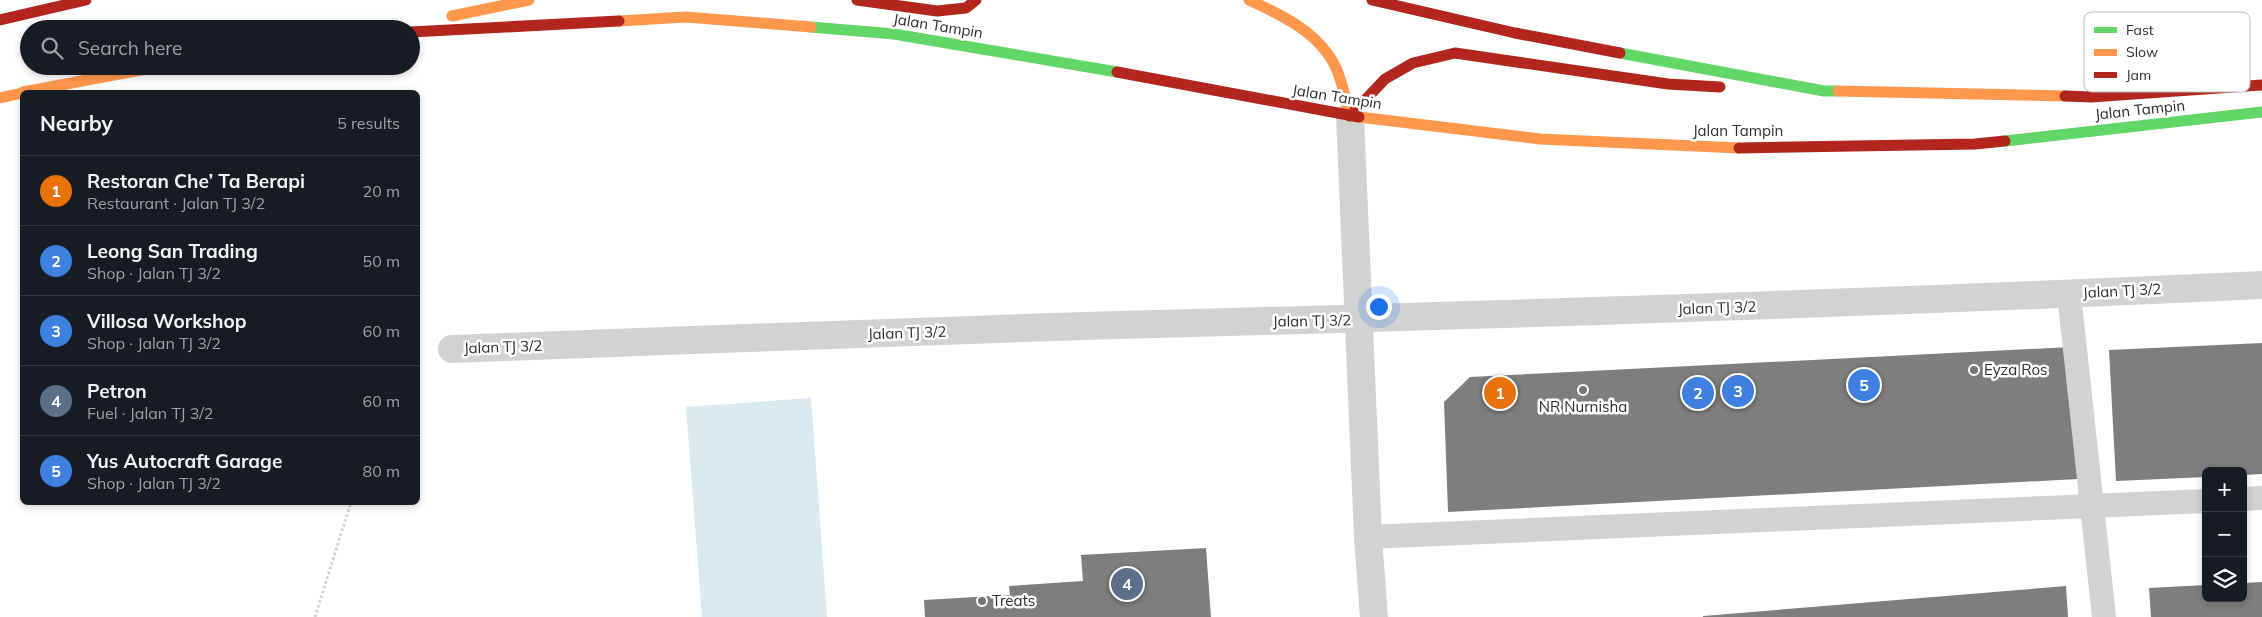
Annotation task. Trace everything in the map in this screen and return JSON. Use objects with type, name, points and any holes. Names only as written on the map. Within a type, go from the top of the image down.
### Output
[{"type":"highway","points":[[0,20],[86,0]]},
{"type":"highway","points":[[420,24],[529,0]]},
{"type":"highway","points":[[857,0],[937,11],[966,8],[976,0]]},
{"type":"highway","points":[[1249,0],[1281,14],[1317,42],[1334,64],[1350,116],[1385,79],[1413,62],[1455,53],[1668,84],[1824,91]]},
{"type":"highway","name":"Jalan Tampin","points":[[1372,0],[1515,33],[1824,91],[2091,97],[2162,92]]},
{"type":"highway","name":"Jalan Tampin","points":[[420,32],[686,17],[894,34],[1062,62],[1350,116],[1540,139],[1725,148],[1975,144],[2262,112]]},
{"type":"highway","points":[[38,90],[116,75]]},
{"type":"highway","points":[[0,98],[20,94]]},
{"type":"street","points":[[1350,116],[1368,536],[1374,617]]},
{"type":"street","name":"Jalan TJ 3/2","points":[[452,349],[1049,327],[1358,320],[2069,294],[2262,285]]},
{"type":"lane","points":[[2069,294],[2104,617]]},
{"type":"lane","points":[[2247,499],[2262,498]]},
{"type":"lane","points":[[1368,536],[2202,500]]},
{"type":"path","points":[[315,617],[349,505]]},
{"type":"shaded area","points":[[811,398],[827,617],[702,617],[686,407]]},
{"type":"building","points":[[2262,343],[2262,474],[2247,475],[2247,467],[2202,467],[2202,477],[2116,481],[2109,350]]},
{"type":"building","points":[[2071,347],[2078,479],[1448,512],[1444,402],[1470,377]]},
{"type":"building","points":[[1206,548],[1211,617],[925,617],[924,600],[1010,595],[1009,586],[1083,581],[1081,555]]},
{"type":"building","points":[[2262,582],[2262,617],[2151,617],[2149,588],[2202,585],[2202,602],[2247,602],[2247,583]]},
{"type":"building","points":[[2066,586],[2068,617],[1703,617],[1703,616]]},
{"type":"traffic: fast","points":[[811,27],[894,34],[1117,72]]},
{"type":"traffic: fast","points":[[1620,53],[1824,91],[1838,91]]},
{"type":"traffic: fast","points":[[2005,141],[2262,112]]},
{"type":"traffic: slow","points":[[452,16],[529,0]]},
{"type":"traffic: slow","points":[[1249,0],[1299,26],[1320,45],[1336,68],[1350,116]]},
{"type":"traffic: slow","points":[[619,21],[686,17],[811,27]]},
{"type":"traffic: slow","points":[[34,90],[114,75]]},
{"type":"traffic: slow","points":[[1838,91],[2065,96]]},
{"type":"traffic: slow","points":[[0,98],[20,93]]},
{"type":"traffic: slow","points":[[1359,117],[1540,139],[1739,148]]},
{"type":"traffic: jam","points":[[0,20],[86,0]]},
{"type":"traffic: jam","points":[[857,0],[937,11],[966,8],[976,0]]},
{"type":"traffic: jam","points":[[1372,0],[1515,33],[1620,53]]},
{"type":"traffic: jam","points":[[420,32],[619,21]]},
{"type":"traffic: jam","points":[[1350,116],[1385,79],[1413,63],[1455,53],[1668,84],[1720,87]]},
{"type":"traffic: jam","points":[[1117,72],[1359,117]]},
{"type":"traffic: jam","points":[[2250,86],[2262,85]]},
{"type":"traffic: jam","points":[[2065,96],[2091,97],[2162,92]]},
{"type":"traffic: jam","points":[[1739,148],[1975,144],[2005,141]]},
{"type":"place","name":"Eyza Ros","points":[[1974,370]]},
{"type":"place","name":"Yus Autocraft Garage","points":[[1864,385]]},
{"type":"place","name":"NR Nurnisha","points":[[1583,390]]},
{"type":"place","name":"Villosa Workshop","points":[[1738,391]]},
{"type":"place","name":"Restoran Che’ Ta Berapi","points":[[1500,393]]},
{"type":"place","name":"Leong San Trading","points":[[1698,393]]},
{"type":"place","name":"Petron","points":[[1127,584]]},
{"type":"place","name":"Treats","points":[[982,601]]}]
